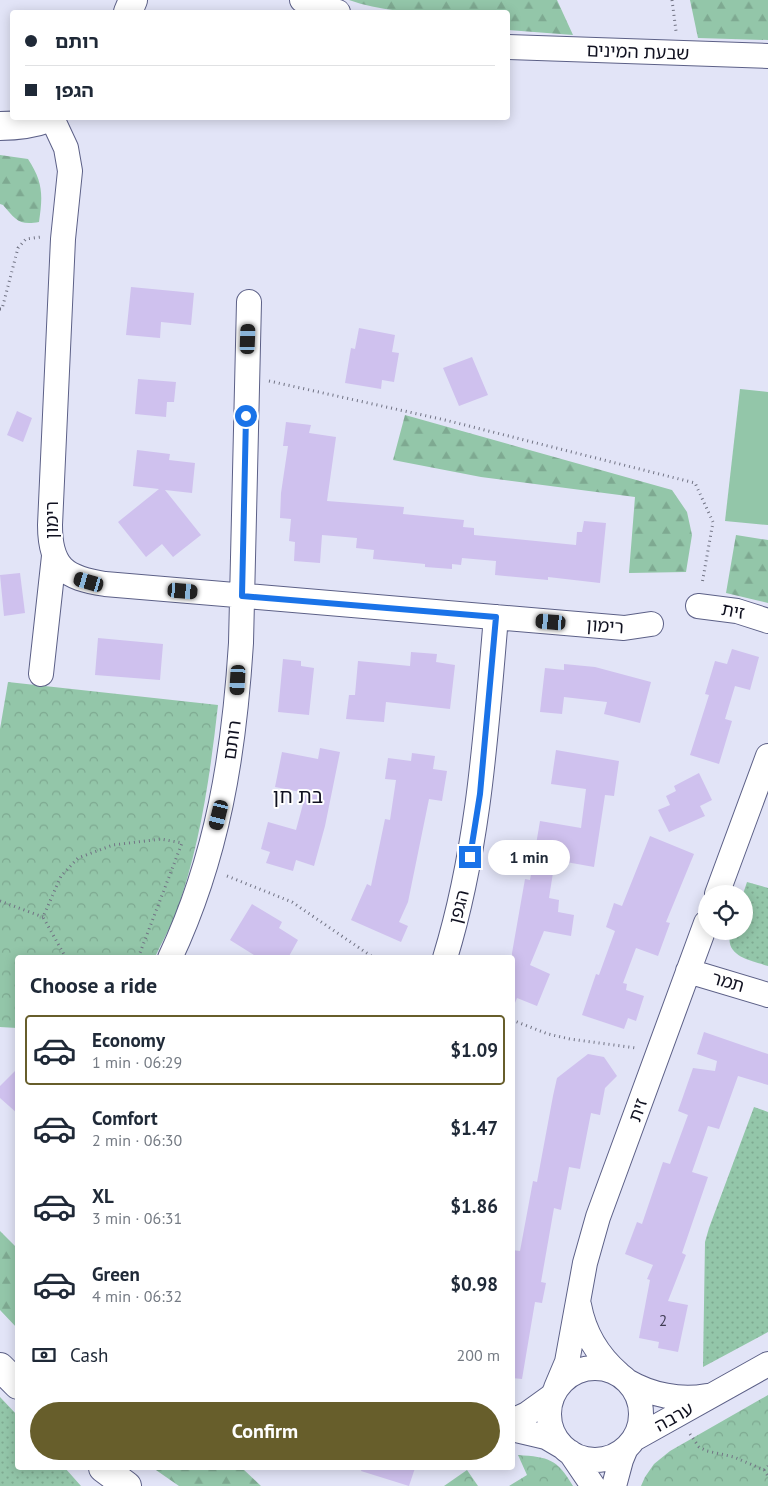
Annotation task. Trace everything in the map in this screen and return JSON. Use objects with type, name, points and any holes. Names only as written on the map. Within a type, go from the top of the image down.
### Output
[{"type":"main road","points":[[0,126],[16,126],[44,120]]},
{"type":"main road","points":[[0,1367],[15,1382]]},
{"type":"main road","points":[[92,1470],[104,1486]]},
{"type":"main road","points":[[106,1470],[127,1486]]},
{"type":"street","points":[[302,0],[332,10]]},
{"type":"street","name":"שבעת המינים","points":[[510,47],[768,56]]},
{"type":"street","name":"רימון","points":[[51,120],[66,148],[70,171],[64,233],[50,524],[54,556],[66,572],[76,578],[89,582],[242,596],[624,628],[651,624]]},
{"type":"street","name":"רותם","points":[[171,955],[205,867],[223,799],[232,749],[238,698],[242,596],[249,302]]},
{"type":"street","points":[[41,674],[54,556]]},
{"type":"street","name":"זית","points":[[698,606],[737,611],[768,620]]},
{"type":"street","name":"הגפן","points":[[446,955],[464,889],[480,794],[496,617]]},
{"type":"street","points":[[720,885],[768,756]]},
{"type":"street","name":"זית","points":[[554,1392],[567,1362],[586,1258],[596,1224],[700,940]]},
{"type":"street","name":"תמר","points":[[688,972],[768,995]]},
{"type":"street","name":"זית","points":[[578,1299],[585,1327],[594,1345],[606,1362],[624,1378]]},
{"type":"street","name":"ערבה","points":[[630,1444],[768,1364]]},
{"type":"street","points":[[515,1420],[528,1414],[554,1392],[569,1376],[585,1368],[604,1368],[624,1378],[638,1395],[641,1403],[641,1422],[619,1465],[614,1486]]},
{"type":"street","name":"ערבה","points":[[624,1378],[646,1390],[672,1396],[692,1398],[714,1395]]},
{"type":"street","points":[[554,1392],[550,1406],[550,1424],[557,1440],[567,1450],[593,1486]]},
{"type":"street","points":[[515,1429],[546,1437],[578,1457],[597,1460],[614,1456],[630,1444]]},
{"type":"path","points":[[672,0],[679,53]]},
{"type":"path","points":[[0,308],[2,309],[18,248],[26,239],[64,233]]},
{"type":"path","points":[[247,376],[445,420],[695,483],[713,522],[698,606]]},
{"type":"path","points":[[43,917],[60,876],[78,858],[112,845],[162,839],[182,843],[139,955]]},
{"type":"path","points":[[205,867],[292,902],[370,955]]},
{"type":"path","points":[[0,901],[43,917],[64,955]]},
{"type":"path","points":[[515,1021],[548,1034],[570,1039],[660,1051]]},
{"type":"path","points":[[679,1414],[699,1447],[707,1451],[734,1457],[764,1470],[768,1476]]},
{"type":"path","points":[[764,1470],[768,1466]]},
{"type":"green space","points":[[349,0],[557,0],[573,35],[510,30],[510,10],[395,10],[368,6]]},
{"type":"green space","points":[[690,0],[768,0],[768,40],[698,38]]},
{"type":"green space","points":[[0,155],[28,159],[33,167],[41,189],[39,222],[22,222],[0,204]]},
{"type":"green space","points":[[740,389],[768,392],[768,525],[725,521]]},
{"type":"green space","points":[[405,415],[672,490],[687,512],[692,535],[686,572],[629,573],[635,497],[481,477],[393,460]]},
{"type":"green space","points":[[736,535],[768,540],[768,603],[726,593]]},
{"type":"green space","points":[[8,682],[218,705],[203,812],[191,864],[175,916],[156,955],[15,955],[15,1028],[0,1027],[0,729]]},
{"type":"green space","points":[[747,882],[768,888],[768,966],[739,956],[731,946],[730,940],[753,940],[753,885],[746,885]]},
{"type":"green space","points":[[754,1107],[768,1112],[768,1332],[703,1367],[705,1242]]},
{"type":"green space","points":[[0,1231],[15,1246],[15,1326],[0,1310]]},
{"type":"green space","points":[[768,1395],[768,1486],[641,1486],[654,1464],[670,1451]]},
{"type":"green space","points":[[0,1397],[15,1413],[15,1470],[67,1470],[81,1486],[0,1486]]},
{"type":"green space","points":[[518,1455],[551,1461],[562,1470],[573,1486],[509,1486],[527,1475]]},
{"type":"green space","points":[[156,1470],[244,1470],[261,1486],[179,1486]]},
{"type":"green space","points":[[467,1470],[478,1486],[444,1486]]},
{"type":"building","points":[[131,287],[194,293],[191,325],[161,322],[160,338],[126,335]]},
{"type":"building","points":[[359,328],[395,335],[392,352],[399,353],[394,382],[382,380],[381,389],[345,383],[351,348],[355,349]]},
{"type":"building","points":[[472,357],[488,395],[459,406],[443,368]]},
{"type":"building","points":[[138,379],[176,382],[174,402],[167,402],[166,417],[135,414]]},
{"type":"building","points":[[17,411],[32,418],[23,442],[7,435]]},
{"type":"building","points":[[286,422],[311,425],[309,433],[336,437],[327,501],[404,507],[403,514],[464,520],[463,527],[474,528],[474,535],[576,545],[577,532],[582,532],[584,521],[606,523],[600,583],[548,577],[548,580],[495,575],[496,561],[462,558],[461,565],[452,564],[452,569],[425,567],[425,564],[373,559],[374,550],[356,548],[357,538],[322,535],[320,563],[294,561],[295,542],[289,541],[291,519],[280,518],[281,493],[288,446],[283,446]]},
{"type":"building","points":[[137,450],[170,454],[169,460],[195,463],[192,493],[165,490],[201,535],[173,557],[162,544],[146,557],[118,522],[159,489],[133,486]]},
{"type":"building","points":[[20,573],[25,613],[4,616],[0,575]]},
{"type":"building","points":[[98,638],[163,644],[160,680],[95,675]]},
{"type":"building","points":[[732,649],[759,657],[750,690],[735,686],[725,719],[732,721],[719,764],[690,755],[709,695],[705,694],[715,661],[727,664]]},
{"type":"building","points":[[411,652],[437,654],[436,662],[455,665],[450,709],[386,702],[384,722],[346,719],[349,695],[355,695],[358,661],[410,666]]},
{"type":"building","points":[[283,659],[301,661],[301,666],[314,668],[309,715],[278,712]]},
{"type":"building","points":[[564,664],[595,667],[651,682],[640,723],[604,714],[607,702],[564,697],[562,714],[540,712],[545,668],[564,670]]},
{"type":"building","points":[[320,748],[340,752],[325,826],[314,866],[296,860],[293,871],[266,863],[270,852],[261,849],[268,822],[296,830],[306,793],[275,787],[282,752],[318,759]]},
{"type":"building","points":[[556,750],[619,761],[614,796],[605,795],[594,867],[555,860],[549,898],[559,900],[558,912],[574,915],[571,936],[544,931],[530,965],[550,974],[537,1006],[517,998],[515,1003],[515,955],[512,955],[512,953],[525,879],[530,880],[540,821],[581,828],[586,789],[551,784]]},
{"type":"building","points":[[412,753],[435,756],[433,769],[447,771],[442,801],[429,799],[408,902],[399,922],[408,926],[401,942],[351,920],[367,884],[371,886],[385,819],[390,820],[396,780],[385,779],[388,758],[411,761]]},
{"type":"building","points":[[699,773],[712,800],[700,806],[705,816],[669,832],[658,810],[670,805],[666,796],[676,791],[674,786]]},
{"type":"building","points":[[650,836],[694,854],[666,922],[670,923],[658,956],[636,948],[623,983],[627,984],[626,990],[644,996],[636,1021],[628,1018],[624,1029],[582,1015],[596,974],[599,975],[615,931],[606,927],[614,903],[622,906]]},
{"type":"building","points":[[252,904],[282,922],[279,928],[298,940],[290,955],[254,955],[230,940]]},
{"type":"building","points":[[704,1032],[768,1054],[768,1085],[738,1076],[719,1129],[708,1126],[692,1172],[708,1177],[682,1253],[686,1255],[668,1301],[688,1305],[678,1352],[658,1348],[659,1342],[639,1338],[650,1280],[647,1279],[653,1265],[625,1254],[637,1222],[642,1224],[663,1162],[670,1164],[688,1115],[678,1111],[693,1068],[715,1071],[717,1061],[697,1054]]},
{"type":"building","points":[[588,1054],[604,1057],[617,1076],[605,1088],[600,1115],[591,1113],[580,1169],[569,1167],[561,1210],[554,1208],[541,1282],[546,1283],[542,1303],[535,1302],[522,1379],[515,1378],[515,1250],[520,1251],[533,1181],[537,1182],[557,1078]]},
{"type":"building","points":[[15,1071],[15,1111],[0,1098],[0,1086]]},
{"type":"building","points":[[361,1470],[414,1470],[409,1486]]},
{"type":"district","name":"בת חן","points":[[298,796]]},
{"type":"route","points":[[246,416],[242,596],[496,617],[480,794],[470,857]]}]
